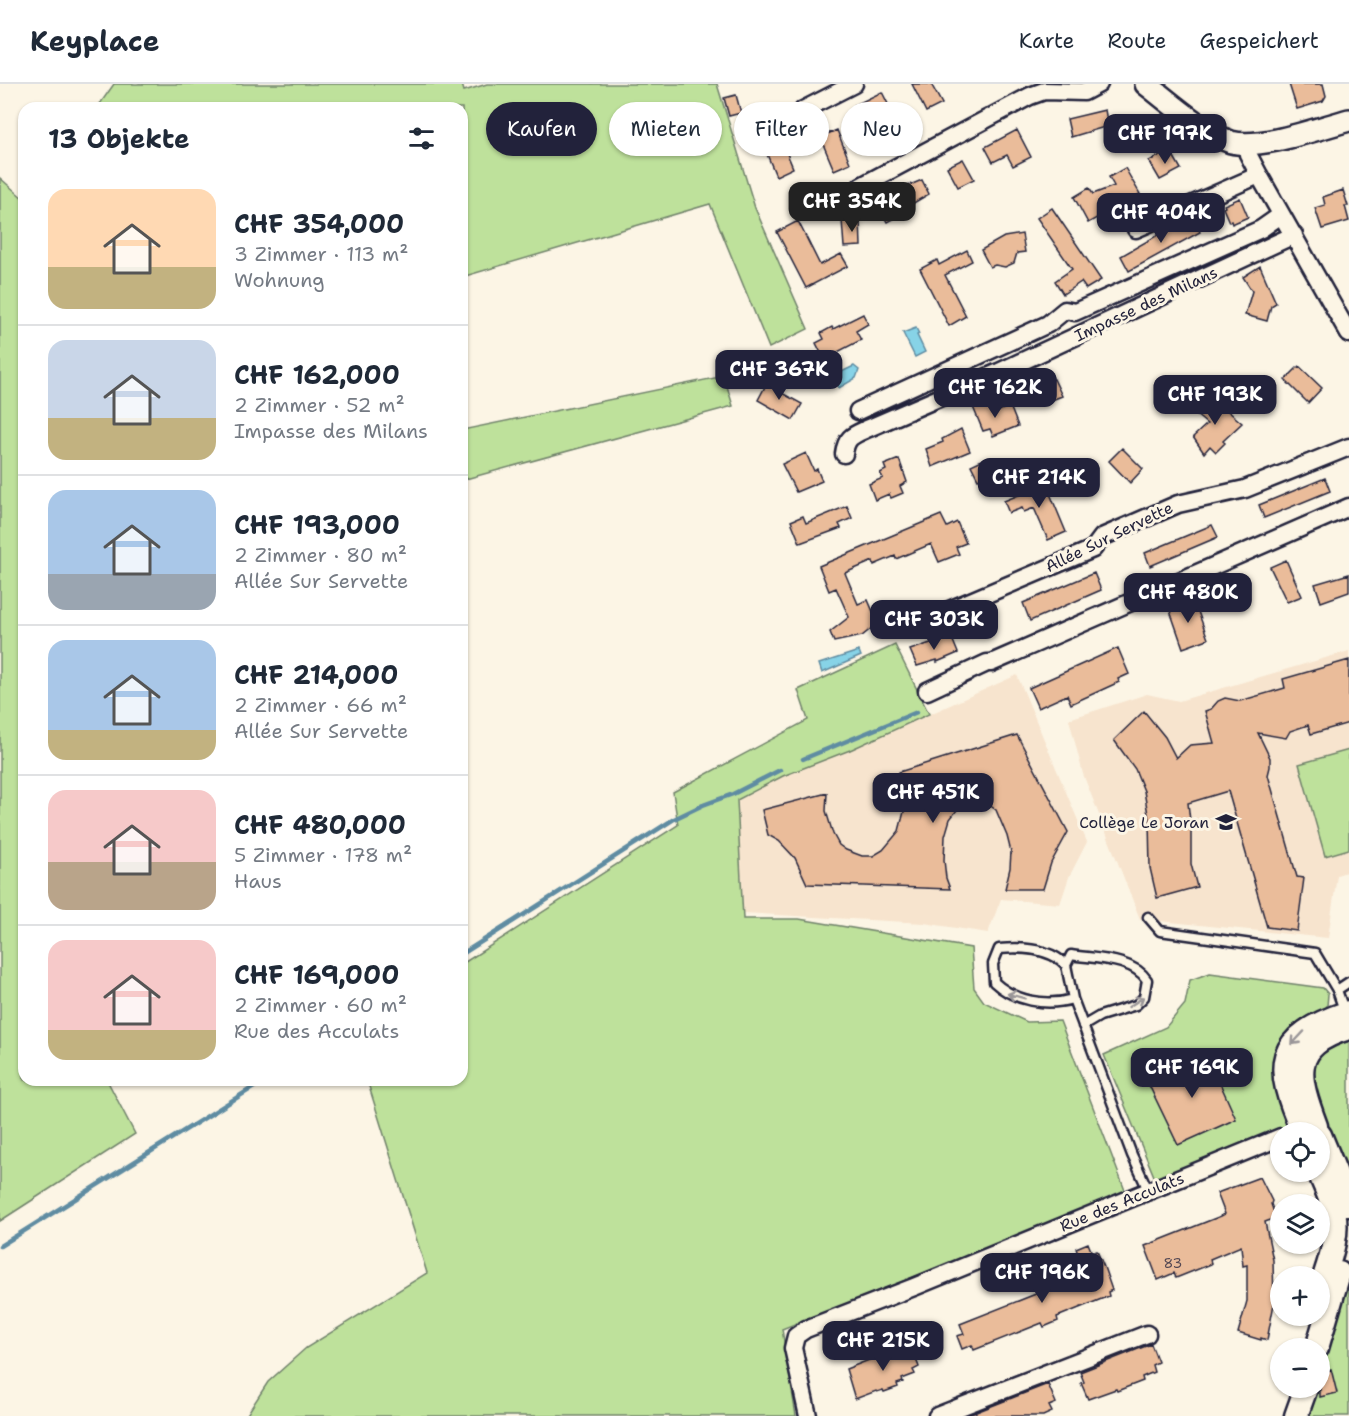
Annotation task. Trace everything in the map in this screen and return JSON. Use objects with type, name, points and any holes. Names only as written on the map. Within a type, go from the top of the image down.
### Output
[{"type":"main road","points":[[1301,1122],[1286,1088],[1284,1073],[1286,1057],[1292,1043],[1302,1032],[1318,1023],[1348,1020]]},
{"type":"main road","points":[[1330,1173],[1349,1204]]},
{"type":"main road","points":[[1323,1182],[1331,1200],[1335,1227],[1327,1266]]},
{"type":"main road","points":[[1320,1338],[1349,1237]]},
{"type":"main road","points":[[1284,1416],[1289,1398]]},
{"type":"main road","points":[[1296,1416],[1302,1398]]},
{"type":"street","points":[[819,102],[854,84]]},
{"type":"street","points":[[858,193],[861,186],[1030,96],[1044,91],[1084,92],[1099,84]]},
{"type":"street","points":[[1146,84],[1211,132],[1231,142],[1265,143],[1349,120]]},
{"type":"street","points":[[1246,143],[1248,154],[1259,175],[1349,334]]},
{"type":"street","points":[[1136,229],[1259,175]]},
{"type":"street","points":[[858,411],[1048,324],[1065,310],[1076,312],[1261,229],[1281,215]]},
{"type":"street","name":"Impasse des Milans","points":[[844,454],[850,437],[999,372],[1294,235]]},
{"type":"street","name":"Allée Sur Servette","points":[[907,622],[914,625],[1093,549],[1102,537],[1178,504],[1245,489],[1349,447]]},
{"type":"street","points":[[927,691],[1349,507]]},
{"type":"street","name":"Rue des Acculats","points":[[808,1416],[793,1348],[796,1336],[806,1329],[1270,1145]]},
{"type":"street","points":[[937,1416],[1147,1334]]},
{"type":"lane","points":[[1148,917],[1160,930],[1315,953],[1337,990],[1348,1020]]},
{"type":"lane","points":[[1073,999],[1058,1004],[1038,1002],[1006,993],[994,982],[993,964],[999,949],[1018,947],[1048,953],[1058,957],[1066,965],[1073,999],[1132,1155],[1149,1192]]},
{"type":"lane","points":[[1066,965],[1071,955],[1127,964],[1141,971],[1147,981],[1144,997],[1136,1005],[1100,1016],[1083,1026]]},
{"type":"lane","points":[[1337,990],[1349,982]]},
{"type":"shaded area","name":"Collège Le Joran","points":[[1349,651],[1349,871],[1337,875],[1328,938],[1140,919],[1083,774],[1069,719],[1147,694],[1179,701]]},
{"type":"shaded area","points":[[1017,675],[1087,842],[1069,877],[1060,904],[1001,899],[988,933],[924,923],[743,913],[737,801],[783,776],[850,750]]},
{"type":"green space","points":[[114,84],[462,84],[464,91],[487,84],[717,84],[734,139],[734,156],[739,156],[755,208],[808,329],[769,348],[710,204],[468,275],[468,102],[101,102]]},
{"type":"green space","points":[[0,178],[18,194],[18,1086],[110,1086],[135,1134],[0,1221]]},
{"type":"green space","points":[[724,376],[733,406],[468,478],[468,429]]},
{"type":"green space","points":[[895,645],[929,714],[850,750],[783,776],[737,800],[743,919],[799,919],[971,948],[974,988],[984,1002],[1027,1022],[1060,1021],[1126,1193],[782,1329],[796,1416],[246,1416],[268,1382],[306,1348],[427,1273],[369,1086],[468,1086],[468,960],[678,825],[673,792],[808,720],[798,690]]},
{"type":"green space","points":[[1349,750],[1349,849],[1325,856],[1299,764]]},
{"type":"green space","points":[[1210,973],[1323,988],[1328,994],[1327,1006],[1322,1013],[1288,1122],[1270,1122],[1270,1134],[1156,1181],[1104,1055],[1166,1027],[1185,1004],[1190,980]]},
{"type":"green space","points":[[1349,1037],[1349,1188],[1330,1139],[1330,1122],[1324,1122],[1309,1084],[1319,1051]]},
{"type":"green space","points":[[1349,1265],[1349,1416],[1303,1416],[1309,1398],[1330,1398],[1330,1338],[1327,1338]]},
{"type":"water","points":[[916,328],[925,352],[915,357],[903,333]]},
{"type":"water","points":[[854,366],[859,370],[856,378],[839,388],[833,376]]},
{"type":"water","points":[[859,651],[861,656],[822,673],[819,664]]},
{"type":"building","points":[[912,84],[931,84],[942,104],[926,112]]},
{"type":"building","points":[[1289,84],[1323,84],[1326,96],[1323,101],[1297,109]]},
{"type":"building","points":[[882,92],[887,102],[861,102]]},
{"type":"building","points":[[736,95],[738,102],[734,102],[734,115],[729,116],[724,98]]},
{"type":"building","points":[[1105,110],[1108,126],[1071,137],[1067,119]]},
{"type":"building","points":[[837,130],[841,140],[841,156],[847,156],[850,163],[834,170],[828,156],[829,133]]},
{"type":"building","points":[[1017,130],[1031,157],[1013,166],[1007,155],[993,162],[985,147]]},
{"type":"building","points":[[1170,150],[1181,169],[1160,180],[1149,161]]},
{"type":"building","points":[[768,156],[788,156],[793,168],[776,176]]},
{"type":"building","points":[[963,159],[974,179],[958,187],[947,167]]},
{"type":"building","points":[[1125,168],[1140,194],[1088,223],[1074,197],[1089,188],[1093,194],[1114,186],[1109,177]]},
{"type":"building","points":[[922,180],[929,194],[900,211],[892,196],[899,192],[898,190]]},
{"type":"building","points":[[1343,190],[1348,206],[1345,206],[1349,221],[1322,229],[1315,208],[1325,205],[1323,197]]},
{"type":"building","points":[[1240,198],[1248,217],[1232,224],[1223,208],[1224,205]]},
{"type":"building","points":[[892,204],[898,216],[887,222],[880,209]]},
{"type":"building","points":[[1052,208],[1101,280],[1086,289],[1081,282],[1063,294],[1055,281],[1072,269],[1037,218]]},
{"type":"building","points":[[1191,216],[1200,232],[1129,271],[1121,256]]},
{"type":"building","points":[[860,219],[861,246],[844,247],[842,220]]},
{"type":"building","points":[[798,221],[820,265],[841,254],[848,266],[806,288],[777,232]]},
{"type":"building","points":[[1022,234],[1025,252],[1017,253],[1014,263],[1005,267],[995,265],[990,267],[981,250],[1004,237]]},
{"type":"building","points":[[967,250],[972,261],[945,275],[966,316],[949,326],[920,269],[937,260],[939,265]]},
{"type":"building","points":[[1260,266],[1276,303],[1271,306],[1267,321],[1245,315],[1252,291],[1243,277]]},
{"type":"building","points":[[863,314],[868,324],[856,331],[861,340],[824,359],[816,343],[824,339],[821,333]]},
{"type":"building","points":[[1299,366],[1322,388],[1308,403],[1285,380]]},
{"type":"building","points":[[1054,379],[1062,396],[1036,406],[1029,388]]},
{"type":"building","points":[[768,381],[780,387],[778,391],[802,404],[793,420],[758,400]]},
{"type":"building","points":[[1215,400],[1242,423],[1223,441],[1225,443],[1216,452],[1210,446],[1204,453],[1193,437],[1207,424],[1195,414],[1206,403],[1209,406]]},
{"type":"building","points":[[986,401],[992,414],[1010,406],[1018,426],[993,436],[990,429],[983,431],[973,407]]},
{"type":"building","points":[[961,429],[970,451],[932,467],[926,449],[943,442],[942,439]]},
{"type":"building","points":[[1122,448],[1143,469],[1130,483],[1109,461]]},
{"type":"building","points":[[806,453],[814,471],[817,469],[822,481],[796,492],[782,464]]},
{"type":"building","points":[[899,459],[907,482],[900,486],[903,493],[891,498],[889,494],[875,500],[869,484],[883,478],[880,473],[886,470],[884,465]]},
{"type":"building","points":[[984,459],[991,474],[978,479],[971,465]]},
{"type":"building","points":[[1325,478],[1330,491],[1264,518],[1259,505]]},
{"type":"building","points":[[1046,484],[1066,532],[1048,540],[1034,508],[1024,512],[1022,508],[1009,513],[1004,501]]},
{"type":"building","points":[[847,506],[852,518],[839,524],[841,528],[800,543],[791,521],[803,516],[806,523]]},
{"type":"building","points":[[941,515],[947,527],[957,522],[966,543],[956,547],[959,554],[939,562],[931,544],[896,559],[895,556],[874,565],[873,561],[845,573],[858,604],[868,600],[878,623],[862,636],[834,642],[830,632],[849,617],[836,588],[829,591],[819,566]]},
{"type":"building","points":[[1212,525],[1218,537],[1150,566],[1145,553]]},
{"type":"building","points":[[1286,560],[1302,596],[1287,602],[1270,567]]},
{"type":"building","points":[[1094,573],[1101,590],[1030,621],[1023,603]]},
{"type":"building","points":[[1349,574],[1349,592],[1321,602],[1315,584]]},
{"type":"building","points":[[1189,601],[1191,608],[1196,606],[1208,639],[1183,648],[1169,608]]},
{"type":"building","points":[[951,636],[958,653],[937,662],[937,660],[917,666],[910,650]]},
{"type":"building","points":[[1118,648],[1129,674],[1118,679],[1119,682],[1071,704],[1067,695],[1038,708],[1029,688]]},
{"type":"building","points":[[1349,660],[1349,723],[1311,734],[1308,725],[1290,731],[1286,738],[1258,733],[1270,758],[1268,775],[1297,877],[1304,878],[1297,931],[1267,927],[1228,791],[1188,803],[1191,864],[1197,887],[1157,898],[1150,868],[1149,820],[1144,791],[1135,769],[1114,740],[1144,711],[1165,737],[1176,758],[1190,745],[1214,743],[1205,711],[1211,709],[1218,701],[1225,698],[1240,701],[1285,688],[1283,679]]},
{"type":"building","points":[[1017,735],[1068,832],[1051,863],[1043,889],[1005,889],[1011,852],[1007,836],[996,810],[982,800],[973,799],[960,806],[950,819],[945,836],[944,860],[950,889],[807,884],[795,858],[779,841],[768,835],[762,810],[827,793],[826,811],[839,845],[862,856],[873,856],[883,850],[899,831],[906,804],[899,772]]},
{"type":"building","points":[[1206,1052],[1236,1119],[1178,1145],[1148,1083]]},
{"type":"building","points":[[1260,1177],[1270,1197],[1270,1220],[1265,1222],[1273,1266],[1270,1266],[1270,1325],[1267,1340],[1238,1333],[1247,1301],[1247,1265],[1243,1266],[1241,1246],[1210,1259],[1211,1264],[1176,1278],[1174,1273],[1158,1280],[1145,1246],[1225,1214],[1217,1193]]},
{"type":"building","points":[[1088,1243],[1092,1253],[1097,1251],[1104,1267],[1112,1290],[1108,1292],[1109,1296],[1057,1317],[1058,1321],[1044,1327],[1042,1323],[974,1350],[972,1345],[962,1349],[957,1336],[964,1334],[960,1324],[1076,1278],[1068,1259],[1078,1255],[1076,1248]]},
{"type":"building","points":[[910,1344],[919,1367],[913,1370],[915,1374],[902,1379],[903,1382],[897,1384],[898,1387],[884,1392],[883,1390],[876,1391],[855,1399],[846,1369]]},
{"type":"building","points":[[1151,1344],[1158,1362],[1152,1365],[1154,1372],[1142,1377],[1143,1381],[1088,1399],[1081,1383],[1084,1382],[1080,1372]]},
{"type":"building","points":[[1330,1369],[1337,1393],[1330,1395]]},
{"type":"building","points":[[1048,1384],[1056,1403],[1049,1406],[1052,1412],[1043,1416],[966,1416]]},
{"type":"waterway","points":[[803,759],[917,712]]},
{"type":"waterway","points":[[468,950],[674,819],[733,794],[780,770]]},
{"type":"waterway","points":[[0,1246],[255,1086]]},
{"type":"place","name":"Collège Le Joran","points":[[1226,822]]}]
